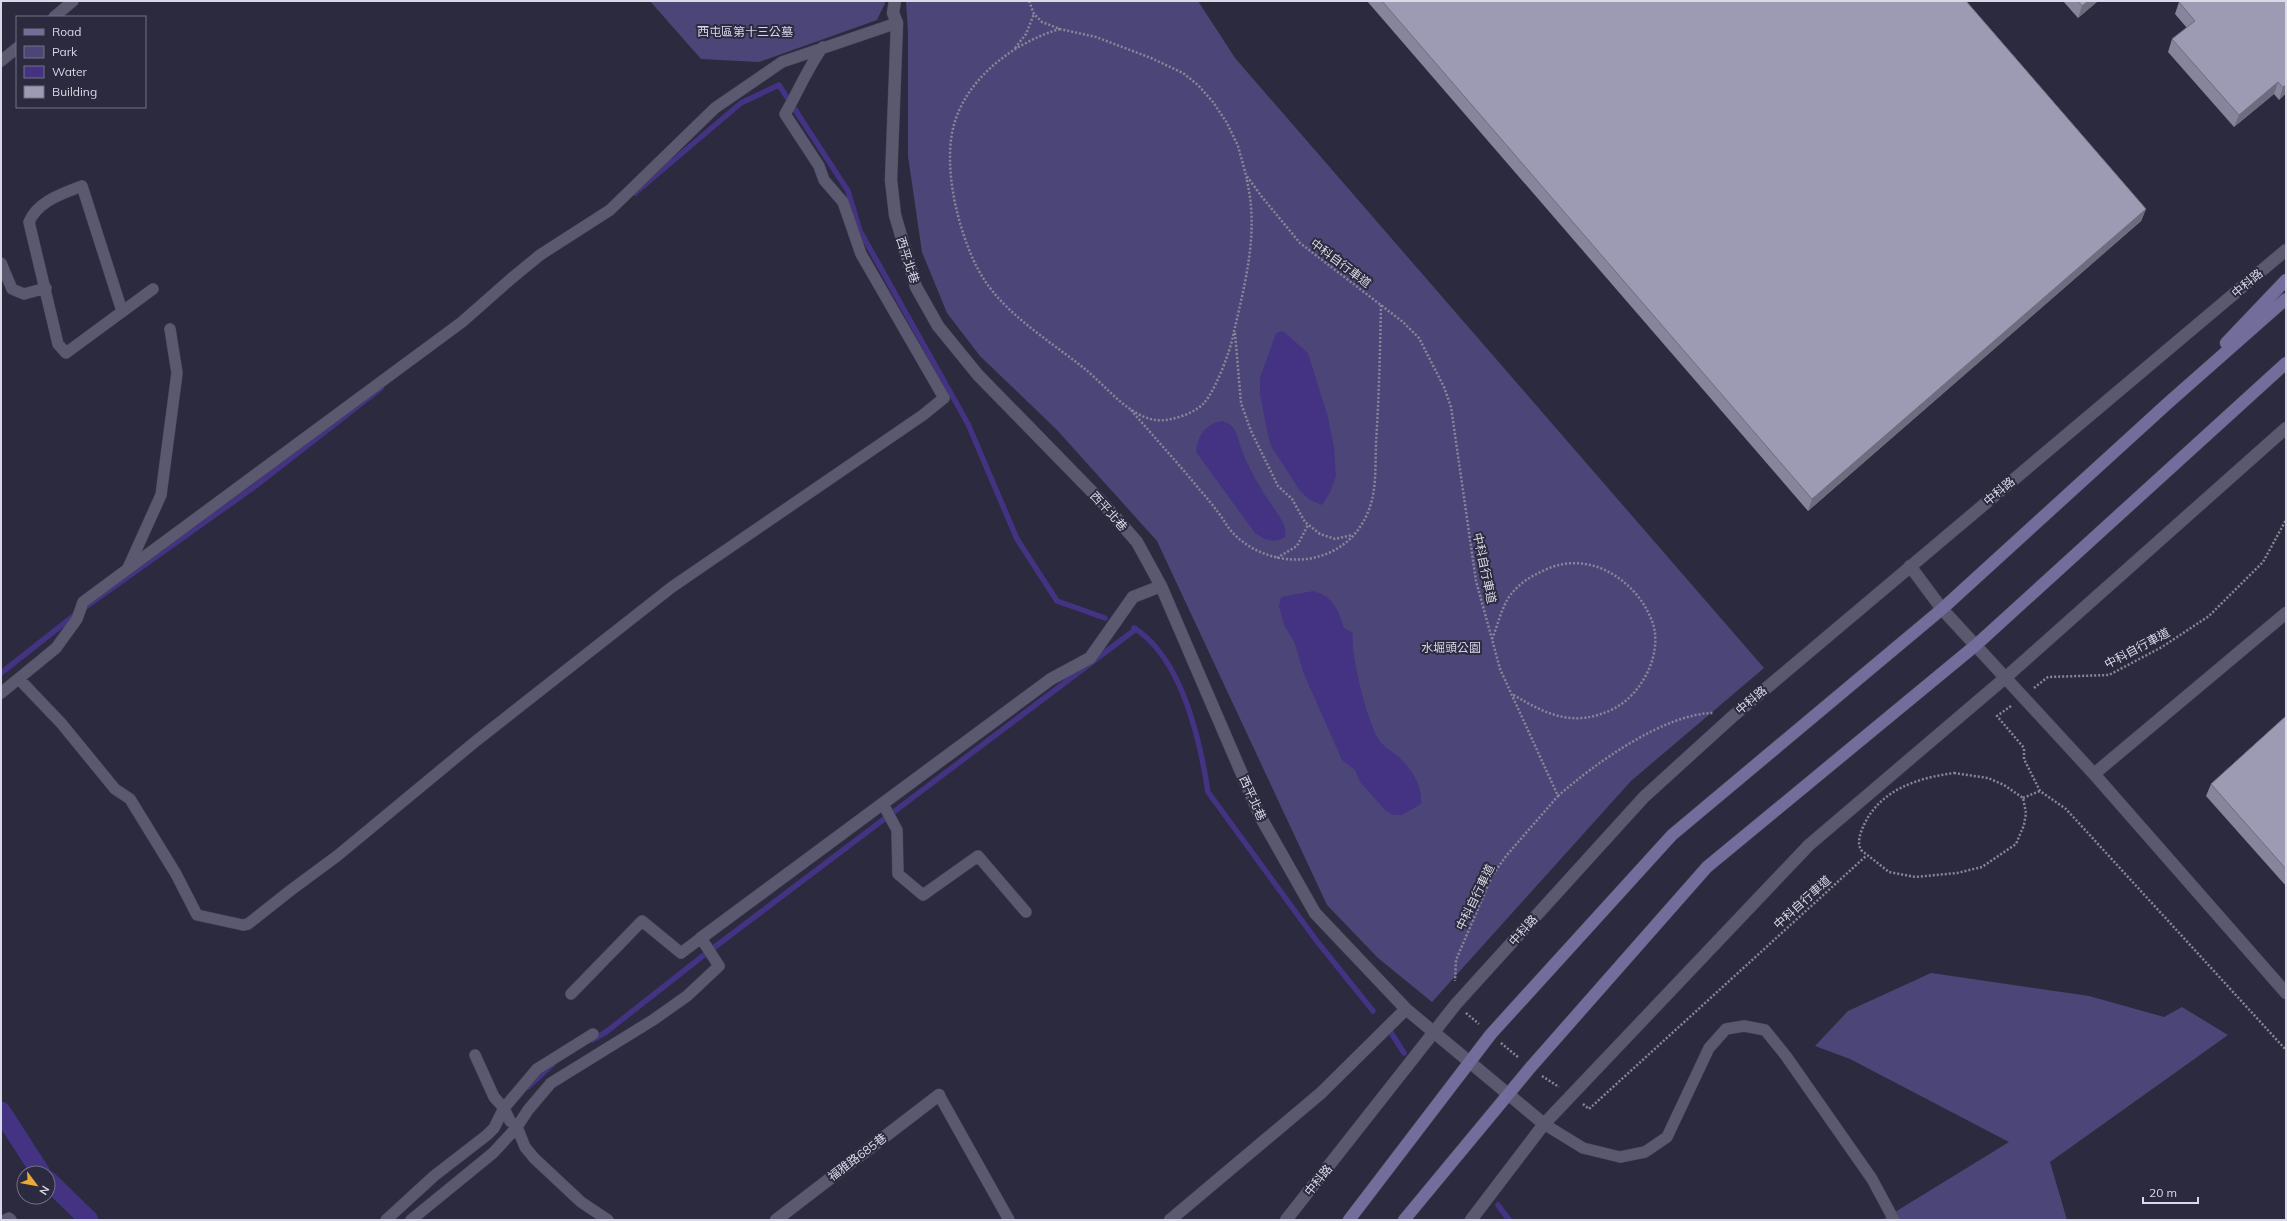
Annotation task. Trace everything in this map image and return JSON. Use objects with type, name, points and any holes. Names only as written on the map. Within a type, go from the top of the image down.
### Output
[{"type":"street","name":"西平北巷","points":[[895,1],[893,13],[897,23],[891,180],[894,215],[916,287],[938,326],[978,375],[1102,502],[1137,542],[1161,586],[1260,816],[1315,913],[1406,1009],[1544,1124]]},
{"type":"street","name":"中科路","points":[[1286,1220],[1456,1004],[1644,796],[1732,717],[2286,250]]},
{"type":"street","points":[[2168,403],[2286,280]]},
{"type":"street","points":[[1348,1220],[1469,1060],[1672,835],[1942,609],[2168,403],[2286,299]]},
{"type":"street","points":[[1404,1220],[1530,1068],[1707,867],[1976,645],[2286,363]]},
{"type":"street","points":[[2242,402],[2286,373]]},
{"type":"street","points":[[1471,1220],[1544,1124],[1809,845],[2005,678],[2286,428]]},
{"type":"street","points":[[1910,566],[1942,609],[2094,774],[2286,993]]},
{"type":"street","points":[[701,938],[1051,679],[1090,658],[1133,597],[1161,586]]},
{"type":"street","points":[[2094,774],[2286,613]]},
{"type":"street","points":[[1170,1220],[1321,1093],[1406,1009]]},
{"type":"street","name":"福雅路685巷","points":[[776,1220],[938,1095]]},
{"type":"lane","points":[[55,16],[73,1]]},
{"type":"lane","points":[[1,693],[56,648],[77,619],[82,602],[462,322],[512,278],[540,256],[610,210],[715,108],[782,62],[897,23]]},
{"type":"lane","points":[[19,679],[61,723],[116,789],[130,799],[176,874],[197,915],[243,925],[248,924],[337,856],[476,741],[672,587],[924,415],[944,398],[861,254],[843,202],[824,180],[819,166],[785,114],[801,87],[815,58],[824,47]]},
{"type":"lane","points":[[1,61],[16,49]]},
{"type":"lane","points":[[122,311],[82,186],[49,199],[32,214],[29,222],[46,288],[58,344],[66,353],[153,289]]},
{"type":"lane","points":[[1,263],[12,289],[24,294],[46,288]]},
{"type":"lane","points":[[128,569],[161,495],[177,373],[170,329]]},
{"type":"lane","points":[[883,804],[897,830],[898,874],[922,895],[978,856],[1026,912]]},
{"type":"lane","points":[[411,1220],[493,1153],[551,1083],[653,1020],[687,996],[719,966],[701,938],[681,953],[642,921],[571,994]]},
{"type":"lane","points":[[1544,1124],[1583,1148],[1620,1157],[1645,1152],[1667,1137],[1709,1048],[1726,1029],[1744,1026],[1765,1030],[1786,1056],[1872,1179],[1894,1220]]},
{"type":"lane","points":[[386,1220],[434,1176],[494,1128],[504,1108],[537,1068],[593,1034]]},
{"type":"lane","points":[[475,1055],[494,1098],[504,1108],[510,1121],[516,1127],[525,1147],[544,1169],[581,1202],[608,1220]]},
{"type":"lane","points":[[938,1095],[1009,1220]]},
{"type":"lane","points":[[5,1220],[9,1218],[11,1220]]},
{"type":"path","points":[[1028,1],[1034,14]]},
{"type":"path","name":"中科自行車道","points":[[1014,50],[1026,34],[1034,14],[1042,22],[1060,29],[1096,37],[1151,58],[1183,73],[1198,85],[1213,102],[1227,123],[1238,146],[1251,195],[1253,217],[1252,242],[1235,329],[1229,355],[1203,404],[1178,418],[1161,420],[1140,415],[1129,408],[1085,369],[1040,335],[993,293],[974,262],[964,238],[952,193],[952,133],[958,114],[978,80],[1000,59],[1046,33],[1060,29]]},
{"type":"path","name":"中科自行車道","points":[[1246,175],[1300,243],[1381,304],[1403,322],[1419,338],[1444,387],[1451,407],[1476,581],[1500,669],[1558,796],[1525,833],[1492,876],[1456,960],[1456,1004]]},
{"type":"path","points":[[1129,408],[1192,479],[1232,533],[1263,554],[1277,558],[1301,560],[1321,557],[1336,551],[1353,535],[1368,511],[1374,490],[1380,366],[1381,304]]},
{"type":"path","points":[[1235,329],[1241,403],[1251,431],[1278,486],[1292,499],[1308,525],[1320,534],[1335,539],[1353,535]]},
{"type":"path","name":"中科自行車道","points":[[2031,690],[2048,677],[2109,675],[2162,647],[2209,616],[2263,562],[2286,520]]},
{"type":"path","points":[[1277,558],[1297,546],[1308,525]]},
{"type":"path","points":[[1492,639],[1510,596],[1521,584],[1538,573],[1564,564],[1598,567],[1622,580],[1638,595],[1652,623],[1654,642],[1652,660],[1648,672],[1633,695],[1620,706],[1602,715],[1571,719],[1540,711],[1511,693]]},
{"type":"path","points":[[2014,703],[1997,716],[2024,748],[2024,759],[2040,791],[2066,809],[2286,1050]]},
{"type":"path","points":[[1558,796],[1597,763],[1645,735],[1701,713],[1716,713],[1732,717]]},
{"type":"path","points":[[1954,773],[1974,775],[2004,785],[2023,798],[2026,813],[2024,825],[2016,844],[1982,867],[1956,873],[1915,877],[1889,872],[1866,856],[1859,847],[1860,834],[1866,821],[1885,796],[1908,784],[1931,776],[1954,773]]},
{"type":"path","points":[[2023,798],[2040,791]]},
{"type":"path","name":"中科自行車道","points":[[1588,1109],[1866,856]]},
{"type":"green space","name":"西屯區第十三公墓","points":[[650,1],[886,1],[877,20],[759,62],[701,59]]},
{"type":"green space","name":"水堀頭公園","points":[[906,1],[1198,1],[1235,58],[1764,668],[1631,781],[1432,1002],[1378,958],[1327,905],[1157,541],[1057,430],[980,356],[947,313],[922,252],[908,156],[908,32]]},
{"type":"green space","points":[[1931,973],[2089,996],[2164,1017],[2182,1007],[2228,1035],[2050,1162],[2067,1220],[1882,1220],[2009,1142],[1850,1059],[1815,1046],[1848,1011]]},
{"type":"water","points":[[1283,331],[1308,353],[1328,417],[1334,447],[1336,476],[1330,492],[1322,505],[1310,500],[1300,491],[1271,446],[1267,431],[1260,394],[1260,378],[1276,333]]},
{"type":"water","points":[[1222,421],[1234,429],[1250,468],[1285,527],[1285,537],[1273,541],[1262,538],[1255,533],[1196,452],[1203,431],[1216,422]]},
{"type":"water","points":[[1313,591],[1325,596],[1334,604],[1344,628],[1353,633],[1354,656],[1360,687],[1374,731],[1381,743],[1400,758],[1416,779],[1420,791],[1421,804],[1402,815],[1394,815],[1386,811],[1360,782],[1355,770],[1342,760],[1303,672],[1295,644],[1284,625],[1279,606],[1281,597]]},
{"type":"building","points":[[1382,1],[1966,1],[2146,209],[1812,499]]},
{"type":"building","points":[[2078,1],[2088,1],[2082,6]]},
{"type":"building","points":[[2286,1],[2286,85],[2283,87],[2278,82],[2239,115],[2172,39],[2195,21],[2179,2]]},
{"type":"building","points":[[2286,716],[2286,869],[2211,784]]},
{"type":"waterway","points":[[635,193],[741,103],[779,85],[848,191],[860,231],[968,424],[1017,539],[1057,601],[1105,618]]},
{"type":"waterway","points":[[84,608],[254,487],[381,388]]},
{"type":"waterway","points":[[1,673],[76,614]]},
{"type":"waterway","points":[[1134,628],[1151,642],[1165,659],[1176,679],[1194,725],[1208,792],[1316,940],[1373,1011]]},
{"type":"waterway","points":[[592,1040],[606,1032],[704,955],[1136,629]]},
{"type":"waterway","points":[[1392,1034],[1404,1053]]},
{"type":"waterway","points":[[528,1087],[554,1063]]},
{"type":"waterway","points":[[1,1111],[36,1165]]},
{"type":"waterway","points":[[56,1188],[89,1220]]},
{"type":"waterway","points":[[1498,1205],[1509,1220]]}]
